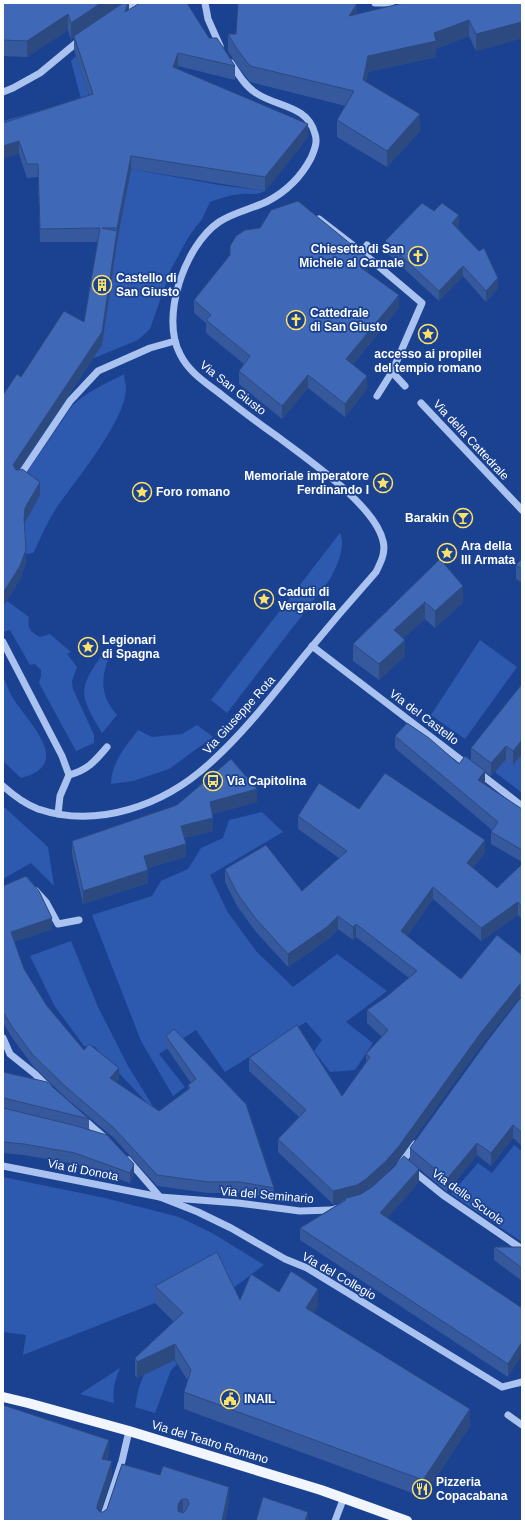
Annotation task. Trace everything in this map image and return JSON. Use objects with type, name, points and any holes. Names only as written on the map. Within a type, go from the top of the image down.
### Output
[{"type":"main road","name":"Via del Teatro Romano","points":[[3,1398],[28,1403],[129,1431],[344,1497],[407,1521]]},
{"type":"street","points":[[113,16],[134,3]]},
{"type":"street","name":"Via San Giusto","points":[[205,3],[208,19],[225,55],[240,77],[255,93],[268,100],[295,109],[308,120],[315,134],[316,144],[306,166],[294,182],[268,201],[241,211],[219,223],[207,233],[198,245],[185,268],[175,296],[173,324],[175,341],[180,354],[196,375],[319,467],[345,489],[377,525],[384,543],[383,556],[376,572],[312,646]]},
{"type":"street","points":[[374,3],[391,3]]},
{"type":"street","points":[[3,92],[40,73],[72,44],[90,32]]},
{"type":"street","points":[[313,214],[363,253],[422,303],[392,372],[377,396]]},
{"type":"street","points":[[363,253],[367,245]]},
{"type":"street","points":[[18,479],[70,401],[98,371],[150,348],[175,341]]},
{"type":"street","points":[[392,372],[405,386]]},
{"type":"street","name":"Via della Cattedrale","points":[[421,403],[522,510]]},
{"type":"street","points":[[3,642],[62,756],[69,775],[60,796],[58,814],[37,808],[16,797],[3,786]]},
{"type":"street","name":"Via del Castello","points":[[312,646],[522,806]]},
{"type":"street","name":"Via Giuseppe Rota","points":[[58,814],[80,816],[103,815],[126,810],[168,793],[190,780],[228,746],[312,646]]},
{"type":"street","points":[[69,775],[81,772],[95,761],[107,747]]},
{"type":"street","points":[[32,886],[46,902],[58,924],[79,920]]},
{"type":"street","points":[[3,1038],[6,1053],[35,1074],[53,1092]]},
{"type":"street","points":[[75,1112],[110,1142],[88,1136]]},
{"type":"street","points":[[394,1172],[403,1162],[421,1136]]},
{"type":"street","points":[[124,1156],[160,1197]]},
{"type":"street","name":"Via delle Scuole","points":[[403,1162],[443,1195],[522,1248]]},
{"type":"street","name":"Via di Donota","points":[[3,1166],[160,1197]]},
{"type":"street","name":"Via del Seminario","points":[[160,1197],[238,1203],[300,1211],[331,1210],[345,1206]]},
{"type":"street","name":"Via del Collegio","points":[[160,1197],[218,1222],[285,1259],[307,1268],[502,1387],[522,1382]]},
{"type":"street","points":[[508,1415],[522,1425]]},
{"type":"street","points":[[102,1521],[122,1461],[129,1431]]},
{"type":"street","points":[[335,1521],[344,1497]]},
{"type":"shaded area","points":[[76,56],[93,107],[3,136],[3,121],[81,99],[71,61]]},
{"type":"shaded area","points":[[131,169],[219,185],[265,191],[255,194],[233,195],[210,202],[202,219],[189,236],[171,269],[150,329],[138,340],[94,358]]},
{"type":"shaded area","points":[[124,374],[126,389],[124,402],[109,433],[57,507],[33,553],[26,554],[24,532],[25,522],[40,495],[21,481],[72,406],[90,392]]},
{"type":"shaded area","points":[[340,533],[342,538],[341,550],[338,562],[330,579],[227,713],[211,700]]},
{"type":"shaded area","points":[[7,601],[29,617],[28,624],[34,633],[40,637],[50,634],[71,652],[67,654],[77,667],[72,681],[73,689],[94,735],[94,743],[76,751],[39,683],[41,670],[35,664],[30,665],[10,630],[3,632],[3,607]]},
{"type":"shaded area","points":[[480,640],[517,667],[465,739],[431,715]]},
{"type":"shaded area","points":[[104,652],[109,657],[103,680],[105,695],[117,715],[102,733],[85,700],[84,692],[85,684],[89,675]]},
{"type":"shaded area","points":[[3,676],[11,695],[35,729],[46,752],[45,763],[37,771],[21,778],[3,761]]},
{"type":"shaded area","points":[[197,725],[213,737],[169,769],[133,781],[111,784],[114,768],[120,755],[138,730],[152,737],[182,734]]},
{"type":"shaded area","points":[[522,754],[522,793],[495,772],[506,759]]},
{"type":"shaded area","points":[[3,806],[48,847],[54,886],[31,863],[3,879]]},
{"type":"shaded area","points":[[262,812],[283,832],[210,875],[227,911],[256,951],[293,987],[337,954],[387,991],[346,1022],[373,1043],[355,1070],[330,1072],[314,1051],[322,1040],[306,1022],[225,1072],[196,1030],[159,1054],[185,1087],[173,1096],[141,1041],[92,915],[152,896],[161,881],[188,869],[201,848],[223,838],[229,820]]},
{"type":"shaded area","points":[[71,941],[98,1007],[128,1066],[159,1116],[94,1046],[84,1046],[54,1005],[30,956]]},
{"type":"shaded area","points":[[514,1145],[522,1151],[522,1242],[451,1194],[478,1163],[492,1173]]},
{"type":"shaded area","points":[[3,1177],[105,1198],[179,1217],[214,1234],[264,1265],[228,1292],[217,1269],[155,1303],[23,1355],[26,1335],[3,1332]]},
{"type":"shaded area","points":[[173,1358],[177,1364],[171,1370],[155,1413],[135,1407],[139,1387],[147,1367]]},
{"type":"shaded area","points":[[120,1368],[114,1385],[114,1403],[80,1394]]},
{"type":"building","points":[[3,3],[101,3],[71,23],[68,14],[27,41],[3,40]]},
{"type":"building","name":"Castello di San Giusto","points":[[123,3],[128,3],[125,12],[140,3],[187,3],[209,38],[217,38],[235,66],[178,53],[173,67],[308,124],[265,177],[131,156],[117,228],[102,228],[117,231],[102,332],[13,465],[16,470],[22,469],[40,482],[25,508],[24,518],[26,550],[20,566],[3,593],[3,395],[17,374],[21,377],[64,311],[84,322],[100,228],[40,229],[38,164],[27,164],[19,141],[3,146],[3,123],[93,94],[74,36]]},
{"type":"building","points":[[238,3],[357,4],[349,16],[403,3],[522,3],[522,22],[476,34],[469,20],[434,33],[436,41],[368,56],[363,80],[420,114],[387,151],[337,120],[354,91],[250,66],[228,34],[236,34]]},
{"type":"building","name":"Cattedrale di San Giusto","points":[[298,201],[368,258],[360,267],[399,295],[346,359],[367,376],[345,404],[308,375],[282,406],[239,371],[250,356],[206,320],[211,315],[194,300],[230,255],[230,246],[236,236],[245,230],[260,228],[271,210]]},
{"type":"building","name":"Chiesetta di San Michele al Carnale","points":[[422,203],[434,211],[442,203],[459,215],[452,223],[479,251],[484,248],[498,278],[486,291],[463,266],[439,291],[385,241]]},
{"type":"building","points":[[440,559],[463,586],[435,611],[425,602],[394,630],[405,640],[379,664],[353,644]]},
{"type":"building","points":[[522,559],[522,569],[516,565]]},
{"type":"building","points":[[522,684],[522,740],[513,751],[506,746],[491,763],[471,748]]},
{"type":"building","points":[[407,723],[429,738],[459,764],[465,756],[485,771],[478,780],[522,809],[522,850],[491,832],[498,822],[395,736]]},
{"type":"building","points":[[231,759],[257,789],[210,802],[213,818],[181,826],[186,844],[144,856],[148,870],[83,891],[72,841],[177,805]]},
{"type":"building","points":[[385,773],[485,840],[467,863],[497,888],[522,864],[522,907],[518,902],[481,928],[433,887],[401,931],[461,979],[497,935],[522,955],[522,984],[520,984],[480,1034],[399,1146],[386,1161],[357,1185],[333,1191],[278,1139],[306,1110],[249,1058],[297,1025],[342,1096],[370,1057],[366,1054],[388,1030],[367,1010],[386,997],[417,971],[356,924],[353,927],[338,916],[327,927],[288,954],[256,919],[237,893],[225,869],[266,845],[302,891],[347,851],[298,816],[319,783],[359,809]]},
{"type":"building","points":[[26,876],[39,891],[52,918],[11,932],[24,969],[47,1006],[84,1050],[89,1044],[119,1068],[110,1078],[159,1111],[190,1088],[188,1085],[196,1079],[166,1036],[174,1029],[246,1104],[274,1188],[240,1182],[208,1182],[157,1175],[114,1128],[66,1087],[33,1055],[3,1012],[3,886]]},
{"type":"building","points":[[522,996],[522,1133],[513,1125],[491,1153],[477,1143],[447,1179],[410,1148],[488,1040]]},
{"type":"building","points":[[3,1072],[47,1082],[89,1119],[4,1098],[3,1099]]},
{"type":"building","points":[[3,1108],[107,1135],[134,1164],[130,1173],[75,1153],[3,1142]]},
{"type":"building","points":[[404,1156],[419,1169],[380,1213],[522,1308],[522,1342],[508,1364],[300,1228],[346,1200],[343,1199],[361,1194],[372,1187]]},
{"type":"building","points":[[494,1247],[522,1247],[522,1268]]},
{"type":"building","points":[[217,1252],[240,1300],[251,1274],[279,1292],[291,1271],[318,1289],[306,1308],[470,1409],[423,1480],[184,1392],[191,1370],[175,1344],[137,1362],[135,1358],[183,1313],[155,1286]]},
{"type":"building","points":[[3,1405],[109,1440],[102,1459],[112,1461],[97,1506],[97,1509],[100,1512],[107,1509],[122,1464],[160,1475],[163,1466],[229,1487],[222,1521],[3,1521]],"holes":[[[187,1499],[189,1503],[186,1510],[183,1513],[178,1511],[180,1501]]]},
{"type":"building","points":[[263,1497],[308,1512],[305,1521],[256,1521]]},
{"type":"place","name":"Chiesetta di San Michele al Carnale","points":[[418,256]]},
{"type":"place","name":"Castello di San Giusto","points":[[102,285]]},
{"type":"place","name":"Cattedrale di San Giusto","points":[[296,320]]},
{"type":"place","name":"accesso ai propilei del tempio romano","points":[[428,334]]},
{"type":"place","name":"Memoriale imperatore Ferdinando I","points":[[383,483]]},
{"type":"place","name":"Foro romano","points":[[142,492]]},
{"type":"place","name":"Barakin","points":[[463,518]]},
{"type":"place","name":"Ara della III Armata","points":[[447,553]]},
{"type":"place","name":"Caduti di Vergarolla","points":[[264,599]]},
{"type":"place","name":"Legionari di Spagna","points":[[88,647]]},
{"type":"place","name":"Via Capitolina","points":[[213,781]]},
{"type":"place","name":"INAIL","points":[[230,1399]]},
{"type":"place","name":"Pizzeria Copacabana","points":[[422,1489]]}]
